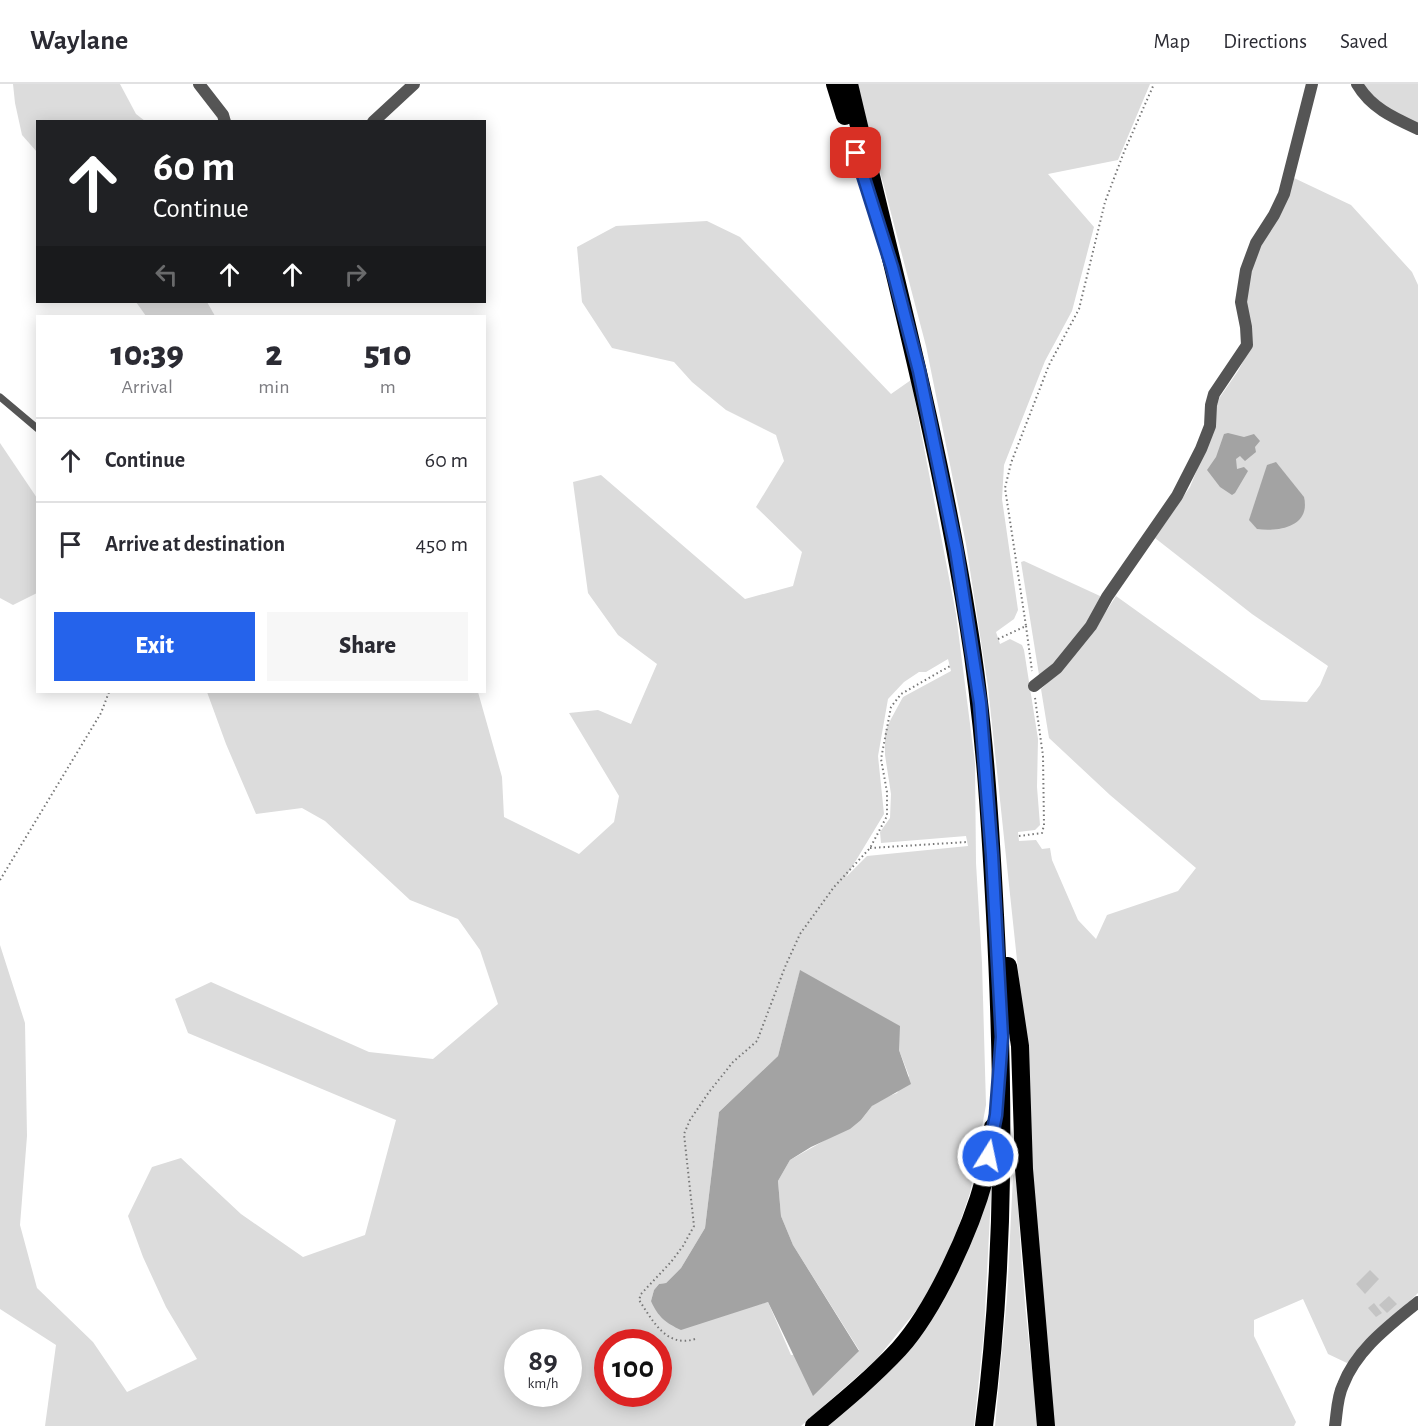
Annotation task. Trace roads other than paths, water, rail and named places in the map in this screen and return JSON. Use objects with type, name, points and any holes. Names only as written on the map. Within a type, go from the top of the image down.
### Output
[{"type":"highway","points":[[835,84],[892,267]]},
{"type":"highway","points":[[849,84],[919,371],[941,473],[965,603],[980,703],[992,855],[1002,1037],[1000,1248],[992,1369],[984,1426]]},
{"type":"highway","points":[[992,855],[1020,1046],[1024,1169],[1046,1426]]},
{"type":"highway","points":[[814,1426],[901,1347],[932,1303],[963,1241],[985,1177],[996,1115],[1002,1037]]},
{"type":"street","points":[[199,84],[224,120]]},
{"type":"street","points":[[375,120],[414,84]]},
{"type":"street","points":[[1034,686],[1057,668],[1091,626],[1107,597],[1177,496],[1201,448],[1210,426],[1214,394],[1247,345],[1241,302],[1246,270],[1256,243],[1284,194],[1312,84]]},
{"type":"street","points":[[1357,84],[1370,102],[1390,116],[1418,129]]},
{"type":"street","points":[[1335,1426],[1342,1386],[1353,1365],[1391,1323],[1418,1302]]},
{"type":"lane","points":[[0,397],[36,427]]}]
